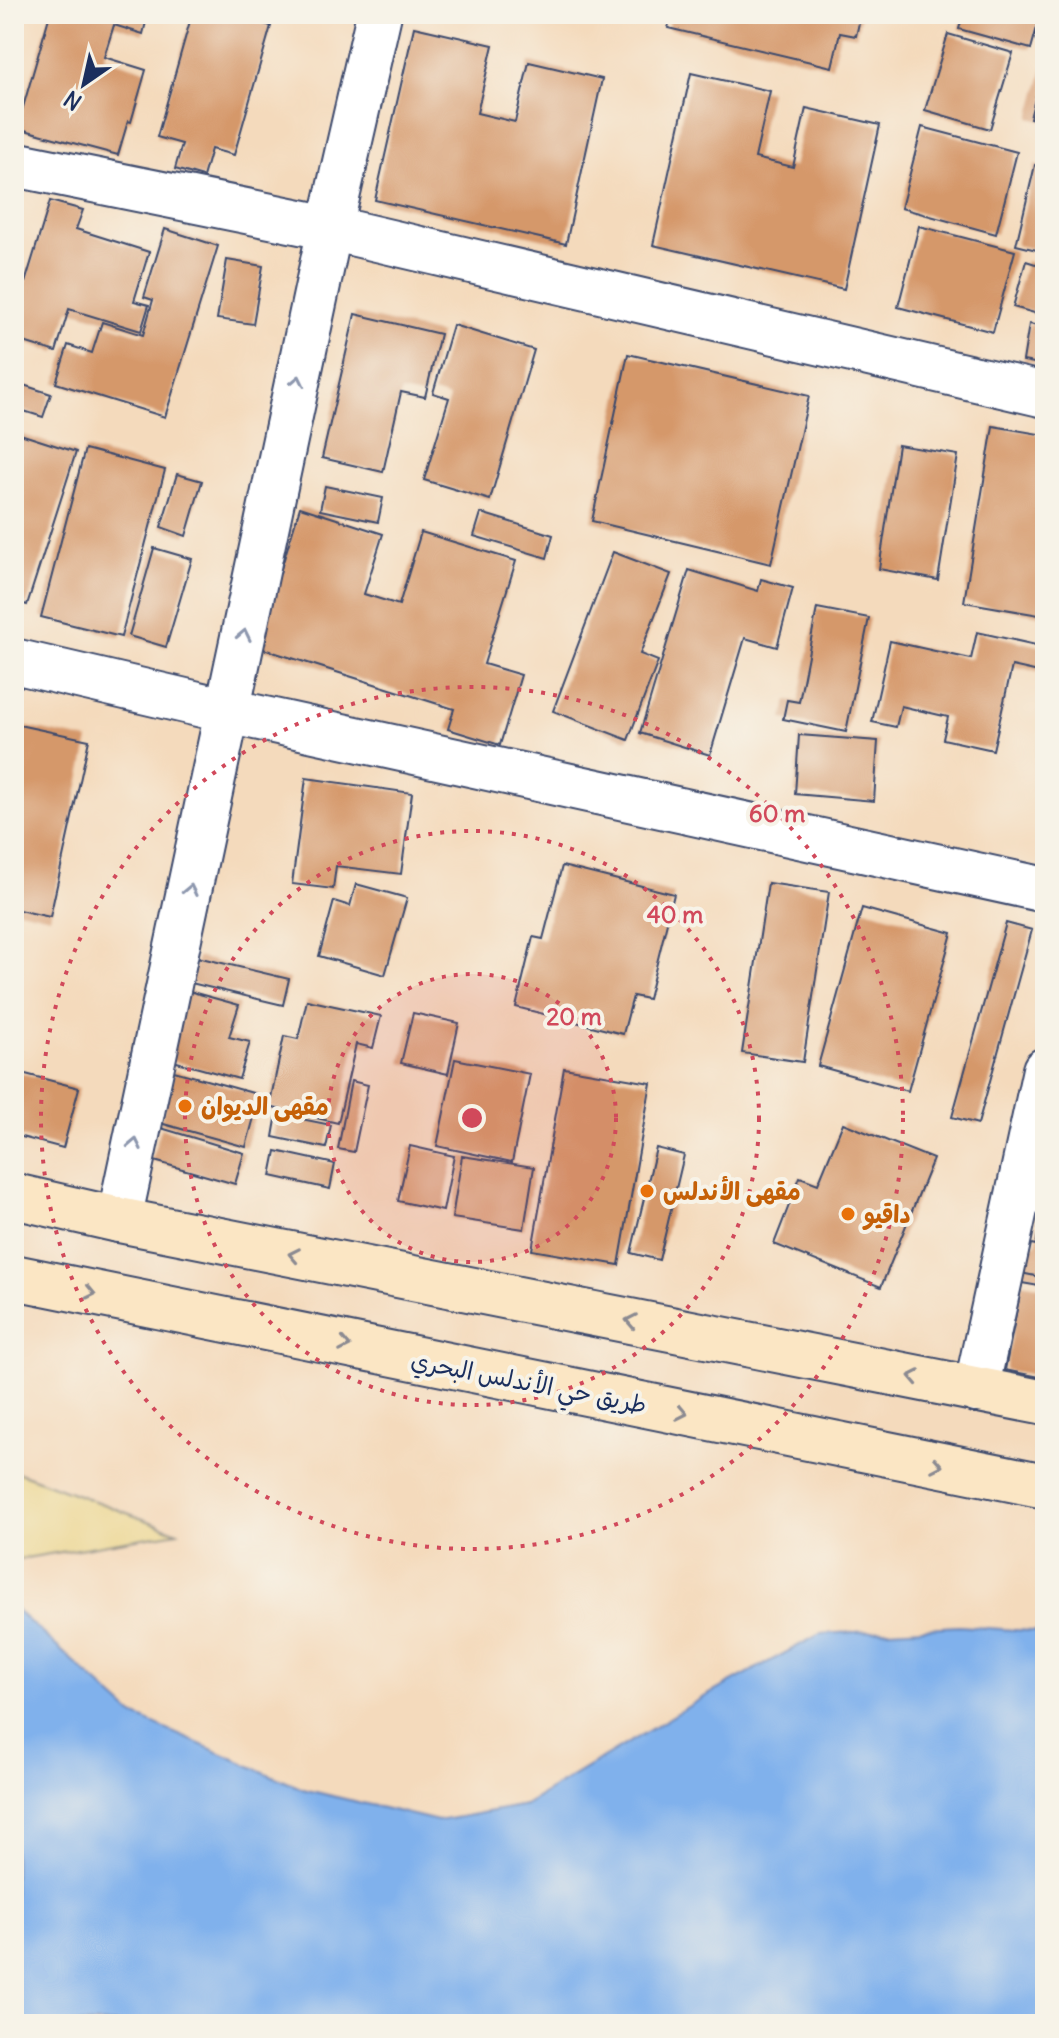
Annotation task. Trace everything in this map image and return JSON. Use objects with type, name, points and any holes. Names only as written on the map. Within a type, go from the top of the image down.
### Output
[{"type":"street","points":[[119,1220],[330,228],[379,14]]},
{"type":"street","points":[[14,164],[330,228],[1045,395]]},
{"type":"street","points":[[14,661],[228,711],[1045,890]]},
{"type":"street","points":[[976,1390],[1045,1070]]},
{"type":"street","points":[[14,1196],[119,1220],[1045,1403]]},
{"type":"street","name":"طريق حي الأندلس البحري","points":[[14,1277],[1045,1486]]},
{"type":"sand","points":[[14,1471],[178,1532],[14,1560]]},
{"type":"water","points":[[14,1608],[133,1715],[303,1789],[438,1821],[525,1805],[704,1697],[820,1634],[959,1626],[1045,1632],[1045,2024],[14,2024]]},
{"type":"building","points":[[50,14],[148,14],[143,34],[114,25],[104,57],[146,70],[118,155],[17,128]]},
{"type":"building","points":[[192,14],[231,14],[271,26],[234,155],[211,149],[203,177],[175,169],[182,144],[157,137]]},
{"type":"building","points":[[671,14],[861,14],[856,36],[840,33],[832,67],[668,28]]},
{"type":"building","points":[[963,14],[1045,14],[1045,22],[1039,20],[1031,49],[959,29]]},
{"type":"building","points":[[414,27],[493,45],[477,113],[515,122],[529,62],[602,79],[566,244],[375,200]]},
{"type":"building","points":[[948,34],[1013,53],[990,129],[925,110]]},
{"type":"building","points":[[1045,65],[1045,122],[1030,118]]},
{"type":"building","points":[[691,73],[770,91],[755,158],[793,167],[806,108],[880,125],[844,289],[653,245]]},
{"type":"building","points":[[922,127],[1017,152],[996,234],[901,208]]},
{"type":"building","points":[[1035,165],[1045,168],[1045,252],[1016,245]]},
{"type":"building","points":[[50,201],[83,210],[76,229],[149,252],[134,301],[149,305],[141,331],[69,309],[56,352],[14,339],[14,319]]},
{"type":"building","points":[[919,226],[1015,251],[993,332],[898,307]]},
{"type":"building","points":[[165,229],[218,246],[165,417],[56,383],[68,345],[92,353],[102,322],[143,335],[153,300],[144,297]]},
{"type":"building","points":[[227,260],[263,266],[253,324],[217,319]]},
{"type":"building","points":[[1026,261],[1045,267],[1045,316],[1013,307]]},
{"type":"building","points":[[355,314],[440,334],[425,397],[401,392],[383,472],[322,458]]},
{"type":"building","points":[[1029,324],[1045,327],[1045,365],[1023,361]]},
{"type":"building","points":[[453,325],[534,350],[490,500],[424,480],[449,398],[433,393]]},
{"type":"building","points":[[628,354],[809,396],[771,564],[592,521]]},
{"type":"building","points":[[14,382],[51,394],[43,417],[14,408]]},
{"type":"building","points":[[993,426],[1045,435],[1045,616],[964,602]]},
{"type":"building","points":[[17,433],[76,452],[27,605],[14,601],[14,442]]},
{"type":"building","points":[[898,445],[958,455],[938,580],[879,569]]},
{"type":"building","points":[[85,449],[165,470],[121,637],[41,617]]},
{"type":"building","points":[[177,474],[202,481],[186,536],[161,527]]},
{"type":"building","points":[[325,486],[383,498],[378,522],[320,510]]},
{"type":"building","points":[[300,507],[383,534],[364,594],[399,605],[421,532],[516,561],[484,664],[521,675],[500,745],[448,729],[454,709],[257,647]]},
{"type":"building","points":[[481,513],[553,535],[547,558],[474,536]]},
{"type":"building","points":[[154,548],[192,559],[166,647],[129,636]]},
{"type":"building","points":[[613,552],[671,574],[640,654],[658,661],[628,740],[553,711]]},
{"type":"building","points":[[689,570],[758,591],[761,579],[793,588],[777,647],[745,638],[710,755],[640,733]]},
{"type":"building","points":[[817,608],[869,618],[846,732],[783,719],[787,700],[799,702]]},
{"type":"building","points":[[977,632],[1045,647],[1043,673],[1012,666],[993,750],[943,739],[948,717],[901,706],[896,727],[872,722],[890,641],[971,659]]},
{"type":"building","points":[[14,724],[89,740],[50,917],[14,909]]},
{"type":"building","points":[[799,735],[878,741],[874,801],[795,794]]},
{"type":"building","points":[[306,778],[412,793],[401,874],[336,866],[333,889],[292,884]]},
{"type":"building","points":[[562,866],[674,894],[648,999],[633,996],[623,1034],[516,1007],[533,937],[543,939]]},
{"type":"building","points":[[768,883],[829,892],[803,1062],[742,1053]]},
{"type":"building","points":[[356,884],[407,898],[385,975],[319,956],[334,901],[350,906]]},
{"type":"building","points":[[862,908],[952,933],[908,1091],[818,1066]]},
{"type":"building","points":[[1006,923],[1032,930],[978,1124],[952,1117]]},
{"type":"building","points":[[197,957],[289,979],[283,1005],[191,983]]},
{"type":"building","points":[[181,989],[239,1005],[229,1037],[250,1042],[239,1079],[162,1058]]},
{"type":"building","points":[[307,1000],[381,1016],[373,1048],[356,1044],[338,1123],[269,1107],[284,1036],[298,1039]]},
{"type":"building","points":[[413,1013],[459,1023],[448,1074],[401,1063]]},
{"type":"building","points":[[455,1059],[530,1074],[512,1162],[437,1146]]},
{"type":"building","points":[[564,1068],[651,1083],[619,1265],[532,1250]]},
{"type":"building","points":[[14,1071],[79,1088],[63,1148],[14,1135]]},
{"type":"building","points":[[174,1071],[260,1095],[246,1147],[160,1123]]},
{"type":"building","points":[[351,1081],[368,1085],[354,1152],[338,1149]]},
{"type":"building","points":[[277,1114],[331,1125],[326,1148],[273,1137]]},
{"type":"building","name":"داقيو","points":[[843,1123],[933,1159],[881,1287],[774,1244],[800,1177],[818,1184]]},
{"type":"building","points":[[161,1128],[244,1153],[235,1184],[151,1160]]},
{"type":"building","points":[[410,1146],[454,1156],[443,1211],[398,1201]]},
{"type":"building","points":[[656,1148],[684,1155],[659,1260],[631,1253]]},
{"type":"building","points":[[276,1151],[335,1164],[330,1189],[271,1176]]},
{"type":"building","points":[[462,1156],[534,1167],[524,1229],[452,1218]]},
{"type":"building","points":[[1043,1205],[1045,1278],[1011,1271],[1017,1241],[1036,1245]]},
{"type":"building","points":[[1022,1283],[1045,1287],[1045,1378],[1005,1370]]},
{"type":"place","name":"مقهى الديوان","points":[[185,1106]]},
{"type":"place","name":"مقهى الأندلس","points":[[647,1191]]},
{"type":"place","name":"داقيو","points":[[848,1214]]}]
